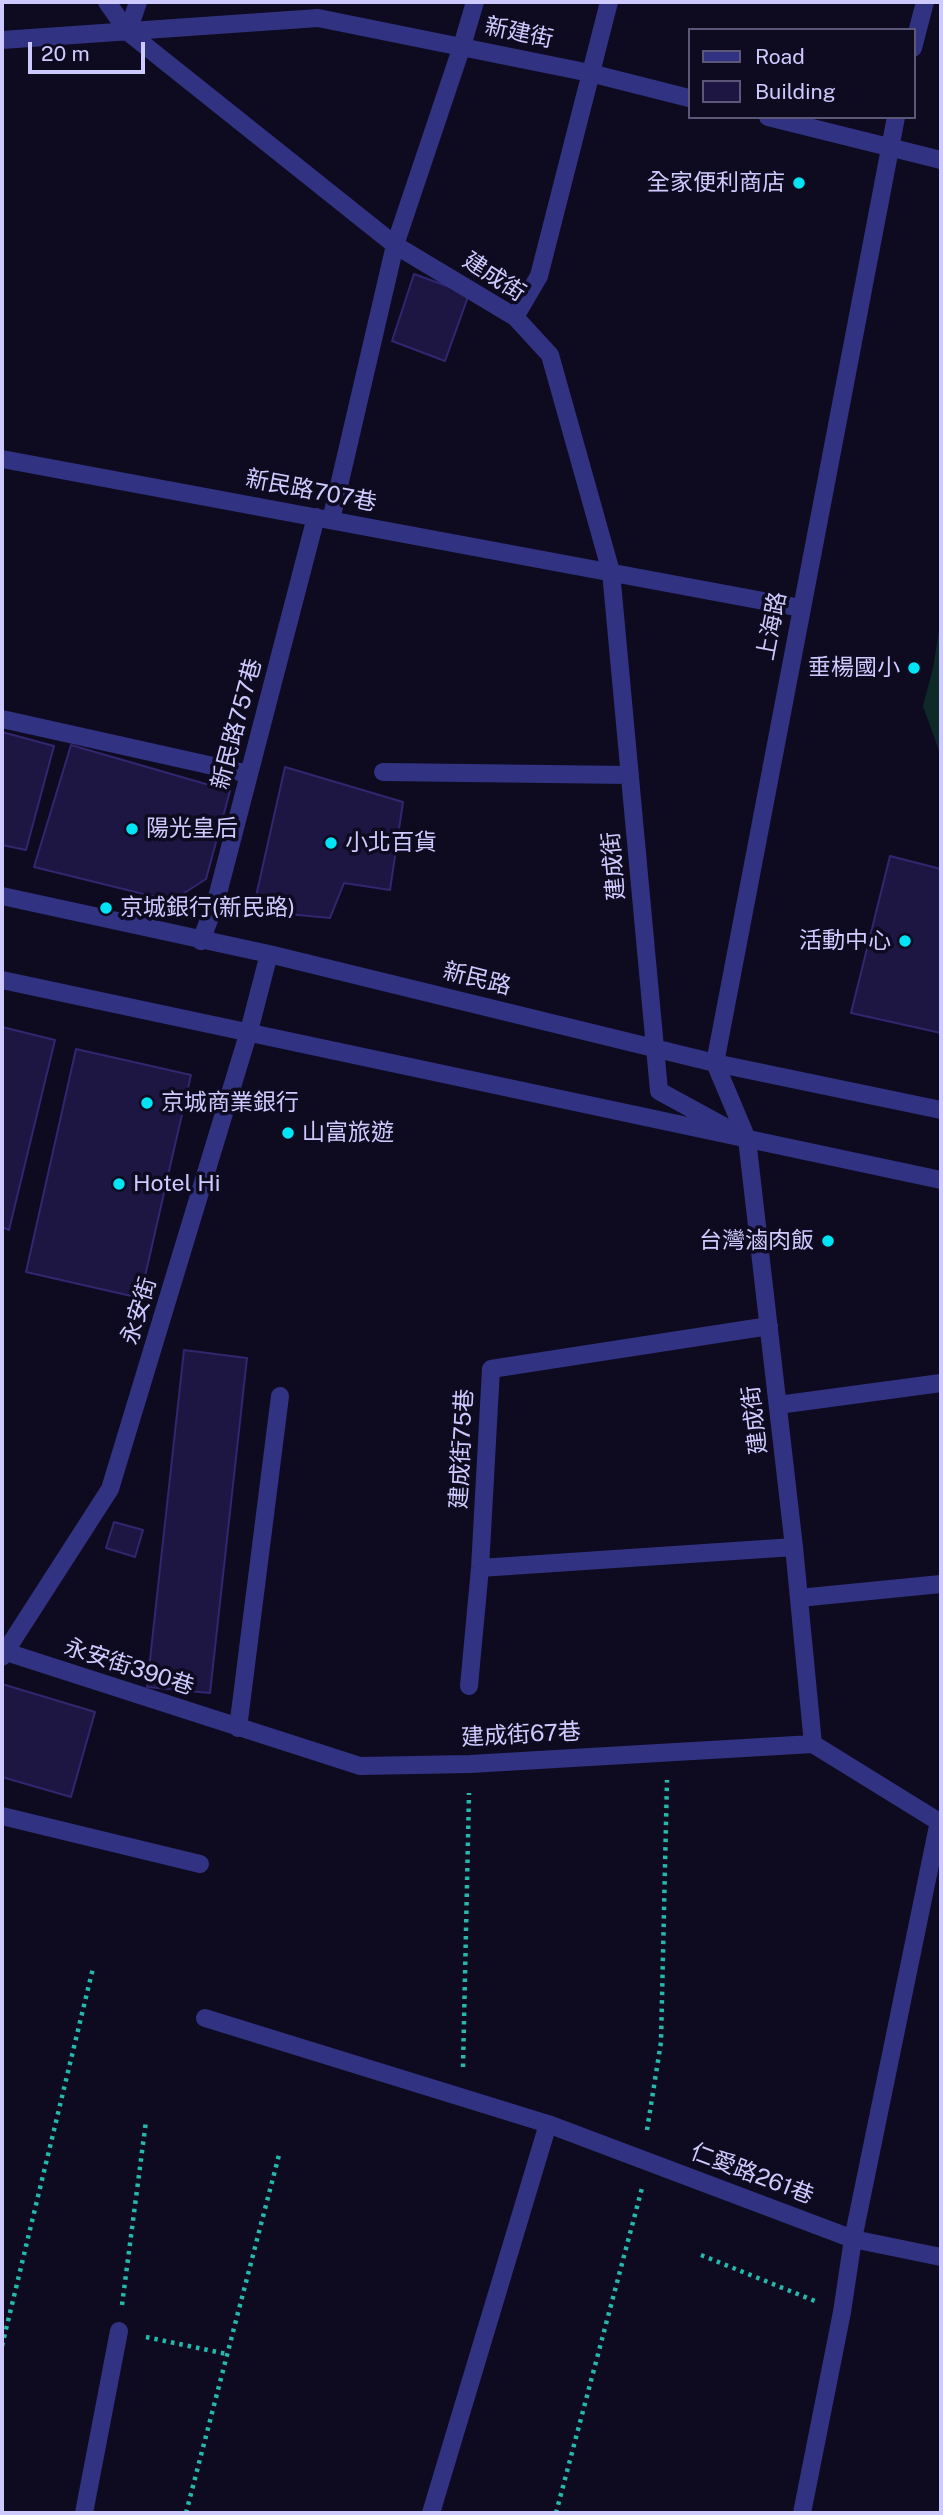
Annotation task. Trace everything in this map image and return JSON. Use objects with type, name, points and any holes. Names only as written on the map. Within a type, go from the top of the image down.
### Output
[{"type":"street","name":"建成街","points":[[107,2],[128,32],[395,245],[515,317],[550,355],[611,572],[659,1091],[747,1139],[794,1547],[813,1744]]},
{"type":"street","points":[[128,32],[138,2]]},
{"type":"street","name":"新民路757巷","points":[[201,941],[216,901],[249,774],[324,519],[395,245],[475,2]]},
{"type":"street","points":[[515,317],[539,276],[610,2]]},
{"type":"street","points":[[915,40],[925,2]]},
{"type":"street","name":"新建街","points":[[2,40],[318,18],[590,73],[688,98]]},
{"type":"street","points":[[776,119],[941,160]]},
{"type":"street","name":"上海路","points":[[715,1063],[896,119]]},
{"type":"street","name":"新民路707巷","points":[[2,459],[801,608]]},
{"type":"street","points":[[2,719],[249,774]]},
{"type":"street","points":[[383,772],[630,775]]},
{"type":"street","name":"新民路","points":[[2,896],[269,954],[715,1063],[941,1110]]},
{"type":"street","name":"永安街","points":[[4,1655],[110,1489],[249,1031],[269,954]]},
{"type":"street","points":[[2,980],[941,1180]]},
{"type":"street","points":[[715,1063],[747,1139]]},
{"type":"street","name":"建成街75巷","points":[[469,1686],[480,1568],[491,1369],[768,1326]]},
{"type":"street","points":[[778,1405],[941,1384]]},
{"type":"street","points":[[238,1728],[280,1396]]},
{"type":"street","points":[[480,1568],[794,1547]]},
{"type":"street","points":[[799,1598],[941,1584]]},
{"type":"street","name":"永安街390巷","points":[[4,1655],[238,1728]]},
{"type":"street","name":"建成街67巷","points":[[238,1728],[360,1766],[470,1764],[813,1744]]},
{"type":"street","points":[[803,2513],[842,2312],[853,2239],[940,1822],[813,1744]]},
{"type":"street","points":[[2,1816],[200,1864]]},
{"type":"street","name":"仁愛路261巷","points":[[205,2018],[548,2124],[853,2239],[941,2257]]},
{"type":"street","points":[[431,2513],[548,2124]]},
{"type":"street","points":[[84,2513],[119,2332]]},
{"type":"path","points":[[462,2096],[470,1764]]},
{"type":"path","points":[[2,2346],[93,1968]]},
{"type":"path","points":[[146,2121],[119,2332],[227,2354]]},
{"type":"path","points":[[186,2513],[279,2155]]},
{"type":"path","points":[[701,2255],[842,2312]]},
{"type":"green space","points":[[941,619],[941,756],[923,706]]},
{"type":"building","points":[[414,274],[469,294],[445,361],[392,341]]},
{"type":"building","points":[[2,732],[54,746],[26,850],[2,845]]},
{"type":"building","name":"陽光皇后","points":[[71,745],[230,791],[206,879],[172,901],[34,867]]},
{"type":"building","points":[[285,767],[403,802],[390,890],[344,883],[330,918],[266,912],[254,905]]},
{"type":"building","name":"活動中心","points":[[890,856],[941,869],[941,1033],[851,1013]]},
{"type":"building","points":[[2,1027],[55,1040],[9,1230],[2,1227]]},
{"type":"building","points":[[76,1049],[191,1075],[140,1298],[26,1272]]},
{"type":"building","points":[[184,1350],[247,1358],[210,1693],[147,1687]]},
{"type":"building","points":[[114,1522],[143,1530],[135,1557],[106,1548]]},
{"type":"building","points":[[2,1684],[95,1712],[71,1797],[2,1777]]},
{"type":"place","name":"全家便利商店","points":[[799,183]]},
{"type":"place","name":"垂楊國小","points":[[914,668]]},
{"type":"place","name":"陽光皇后","points":[[132,829]]},
{"type":"place","name":"小北百貨","points":[[331,843]]},
{"type":"place","name":"京城銀行(新民路)","points":[[106,908]]},
{"type":"place","name":"活動中心","points":[[905,941]]},
{"type":"place","name":"京城商業銀行","points":[[147,1103]]},
{"type":"place","name":"山富旅遊","points":[[288,1133]]},
{"type":"place","name":"Hotel Hi","points":[[119,1184]]},
{"type":"place","name":"台灣滷肉飯","points":[[828,1241]]}]
